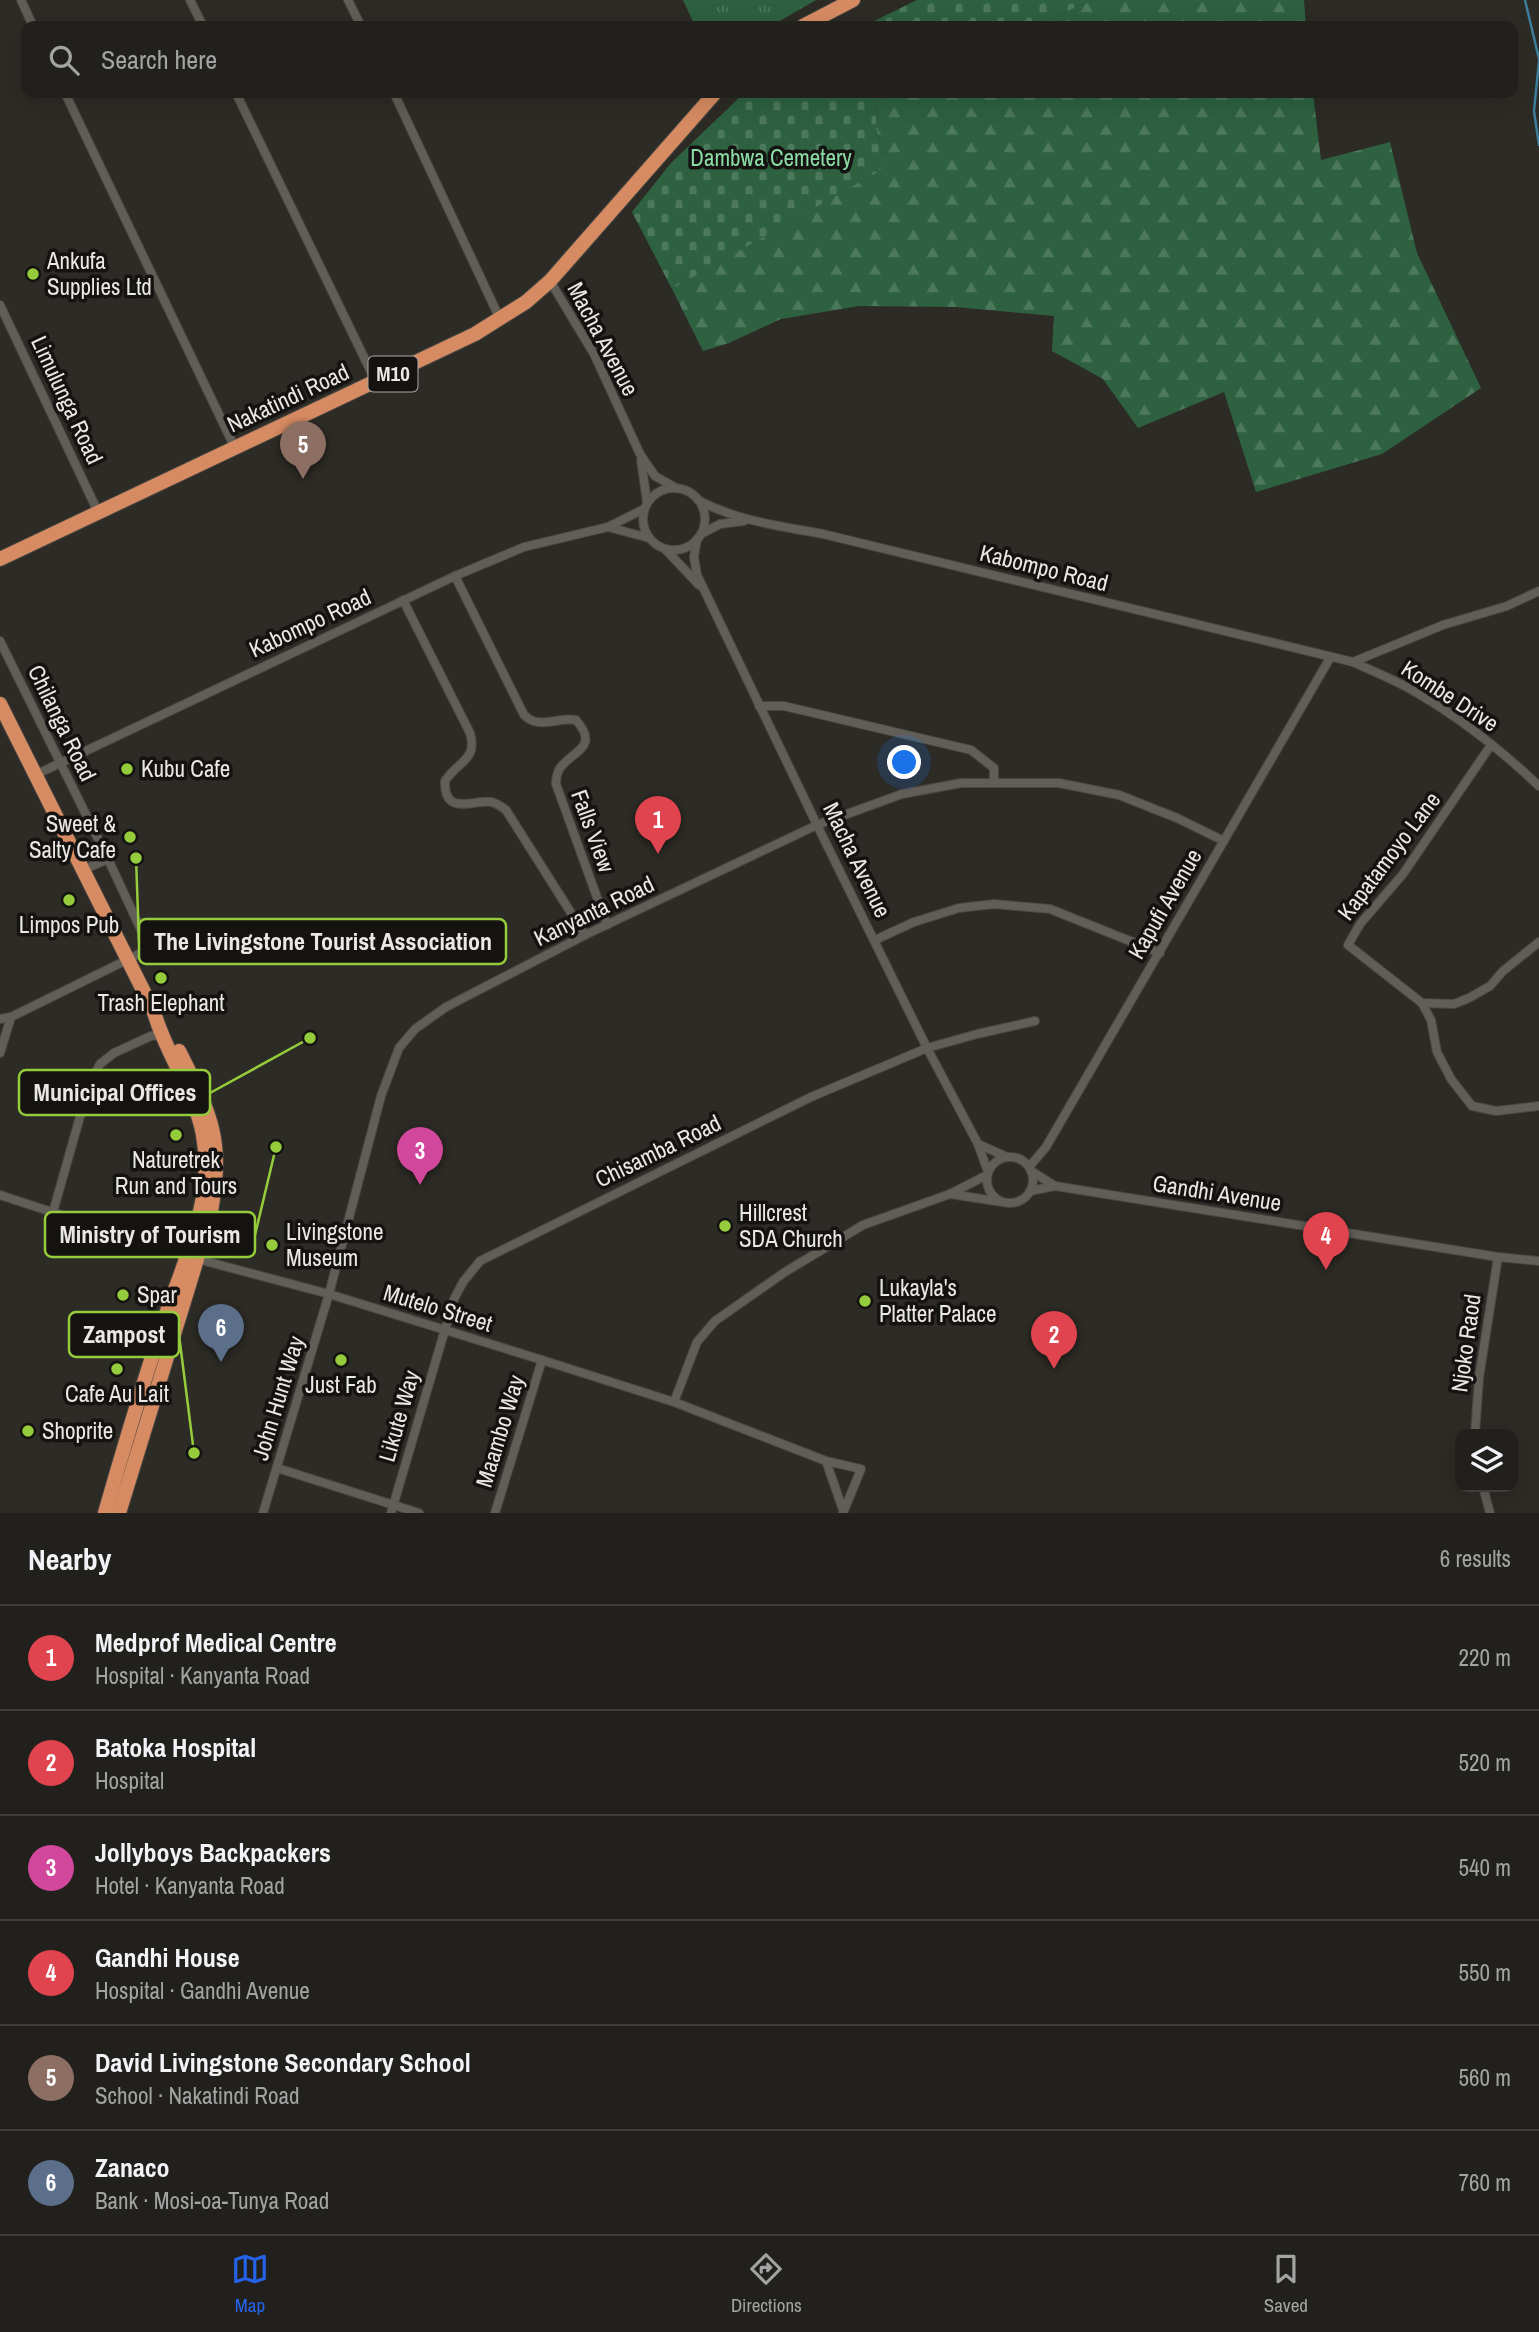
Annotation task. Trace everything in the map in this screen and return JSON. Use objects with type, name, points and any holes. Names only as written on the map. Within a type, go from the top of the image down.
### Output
[{"type":"highway","points":[[813,21],[853,0]]},
{"type":"highway","name":"Nakatindi Road","points":[[0,559],[376,382],[500,319],[526,302],[550,281],[710,98]]},
{"type":"highway","points":[[0,704],[154,1012],[159,1031],[209,1113],[216,1145],[216,1185],[209,1217],[156,1345],[105,1513]]},
{"type":"highway","points":[[120,1513],[191,1257]]},
{"type":"street","points":[[21,0],[31,21]]},
{"type":"street","points":[[190,0],[200,21]]},
{"type":"street","points":[[348,0],[358,21]]},
{"type":"street","points":[[67,98],[236,448]]},
{"type":"street","points":[[238,98],[376,382]]},
{"type":"street","points":[[396,98],[500,319]]},
{"type":"street","name":"Macha Avenue","points":[[550,281],[594,354],[639,454],[655,476],[677,488]]},
{"type":"street","name":"Limulunga Road","points":[[0,305],[98,512]]},
{"type":"street","name":"Macha Avenue","points":[[639,454],[646,488],[646,507]]},
{"type":"street","points":[[677,488],[687,491],[698,500],[704,514],[704,525],[699,537],[686,548],[665,549],[649,538],[644,529],[646,507],[657,493],[677,488]]},
{"type":"street","name":"Kabompo Road","points":[[698,500],[718,511],[747,520],[823,534],[1330,658]]},
{"type":"street","name":"Kabompo Road","points":[[35,775],[455,576],[524,547],[608,527],[646,507]]},
{"type":"street","name":"Kabompo Road","points":[[699,537],[720,524],[747,520]]},
{"type":"street","name":"Kabompo Road","points":[[608,527],[649,538]]},
{"type":"street","name":"Macha Avenue","points":[[699,537],[696,566],[706,592],[817,825],[978,1144],[988,1173]]},
{"type":"street","name":"Macha Avenue","points":[[665,549],[706,592]]},
{"type":"street","name":"Falls View","points":[[455,576],[524,715],[531,722],[570,719],[576,720],[580,725],[585,738],[584,746],[560,768],[556,784],[607,925]]},
{"type":"street","points":[[1353,662],[1443,625],[1507,606],[1539,592]]},
{"type":"street","points":[[403,600],[473,744],[473,751],[445,781],[444,790],[450,799],[458,804],[467,806],[491,802],[506,810],[585,935]]},
{"type":"street","name":"Chilanga Road","points":[[0,641],[148,943],[147,950],[11,1017],[0,1019]]},
{"type":"street","name":"Kombe Drive","points":[[1330,658],[1353,662],[1412,690],[1468,726],[1539,786]]},
{"type":"street","name":"Kapufi Avenue","points":[[1030,1169],[1046,1147],[1160,953],[1330,658]]},
{"type":"street","points":[[759,706],[784,706],[971,750],[994,768],[994,782]]},
{"type":"street","name":"Kapatamoyo Lane","points":[[1423,1003],[1349,948],[1348,942],[1403,874],[1491,745]]},
{"type":"street","name":"Kanyanta Road","points":[[329,1294],[380,1096],[399,1048],[415,1029],[446,1007],[585,935],[817,825],[902,794],[961,783],[1059,783],[1119,795],[1177,818],[1224,841]]},
{"type":"street","points":[[83,870],[108,859]]},
{"type":"street","points":[[875,940],[914,922],[948,911],[994,904],[1050,909],[1160,953]]},
{"type":"street","points":[[1539,942],[1503,971],[1490,986],[1469,998],[1454,1004],[1423,1003],[1431,1020],[1437,1052],[1446,1070],[1472,1106],[1496,1111],[1539,1106]]},
{"type":"street","points":[[0,1053],[11,1017]]},
{"type":"street","name":"Chisamba Road","points":[[444,1330],[454,1299],[463,1282],[480,1261],[811,1097],[928,1048],[1035,1021]]},
{"type":"street","points":[[53,1212],[89,1085],[100,1064],[114,1053],[159,1031]]},
{"type":"street","points":[[950,1194],[1005,1202],[1019,1201],[1030,1191],[1033,1178],[1030,1169],[1015,1157],[1007,1157],[978,1144]]},
{"type":"street","points":[[1005,1202],[993,1195],[987,1182],[992,1165],[1007,1157]]},
{"type":"street","name":"Gandhi Avenue","points":[[1030,1169],[1055,1186]]},
{"type":"street","points":[[674,1402],[697,1342],[715,1321],[785,1272],[863,1225],[950,1194],[988,1173]]},
{"type":"street","name":"Gandhi Avenue","points":[[1030,1191],[1055,1186],[1498,1257],[1539,1261]]},
{"type":"street","name":"Mutelo Street","points":[[0,1195],[191,1257],[329,1294],[674,1402],[827,1461],[861,1469],[843,1511]]},
{"type":"street","name":"Njoko Raod","points":[[1475,1429],[1479,1378],[1498,1257]]},
{"type":"street","name":"John Hunt Way","points":[[263,1513],[329,1294]]},
{"type":"street","name":"Likute Way","points":[[393,1509],[444,1330]]},
{"type":"street","name":"Maambo Way","points":[[495,1513],[542,1360]]},
{"type":"street","points":[[827,1461],[843,1511]]},
{"type":"street","points":[[277,1468],[393,1509],[419,1513]]},
{"type":"street","points":[[1484,1492],[1490,1513]]},
{"type":"green space","points":[[683,0],[816,0],[780,21],[693,21]]},
{"type":"green space","points":[[917,0],[1092,0],[1047,21],[874,21]]},
{"type":"green space","points":[[1092,0],[1304,0],[1306,21],[1047,21]]},
{"type":"green space","name":"Dambwa Cemetery","points":[[739,98],[884,98],[877,101],[876,129],[887,160],[876,173],[672,289],[632,212],[671,163]]},
{"type":"green space","points":[[884,98],[1314,98],[1321,160],[1390,142],[1417,253],[1481,388],[1382,454],[1256,492],[1224,392],[1138,428],[1103,379],[1052,351],[1054,316],[956,307],[859,306],[781,319],[729,343],[703,351],[672,289],[887,160],[876,129],[877,101]]},
{"type":"waterway","points":[[1525,0],[1539,59]]},
{"type":"waterway","points":[[1539,61],[1534,111],[1539,145]]},
{"type":"place","name":"Ankufa Supplies Ltd","points":[[33,274]]},
{"type":"place","name":"David Livingstone Secondary School","points":[[303,479]]},
{"type":"place","name":"Kubu Cafe","points":[[127,769]]},
{"type":"place","name":"Sweet & Salty Cafe","points":[[130,837]]},
{"type":"place","name":"Medprof Medical Centre","points":[[658,854]]},
{"type":"place","name":"The Livingstone Tourist Association","points":[[136,858]]},
{"type":"place","name":"Limpos Pub","points":[[69,900]]},
{"type":"place","name":"Trash Elephant","points":[[161,978]]},
{"type":"place","name":"Municipal Offices","points":[[310,1038]]},
{"type":"place","name":"Naturetrek Run and Tours","points":[[176,1135]]},
{"type":"place","name":"Ministry of Tourism","points":[[276,1147]]},
{"type":"place","name":"Jollyboys Backpackers","points":[[420,1185]]},
{"type":"place","name":"Hillcrest SDA Church","points":[[725,1226]]},
{"type":"place","name":"Livingstone Museum","points":[[272,1245]]},
{"type":"place","name":"Gandhi House","points":[[1326,1270]]},
{"type":"place","name":"Spar","points":[[123,1295]]},
{"type":"place","name":"Lukayla's Platter Palace","points":[[865,1301]]},
{"type":"place","name":"Just Fab","points":[[341,1360]]},
{"type":"place","name":"Zanaco","points":[[221,1362]]},
{"type":"place","name":"Cafe Au Lait","points":[[117,1369]]},
{"type":"place","name":"Batoka Hospital","points":[[1054,1369]]},
{"type":"place","name":"Shoprite","points":[[28,1431]]},
{"type":"place","name":"Zampost","points":[[194,1453]]}]
